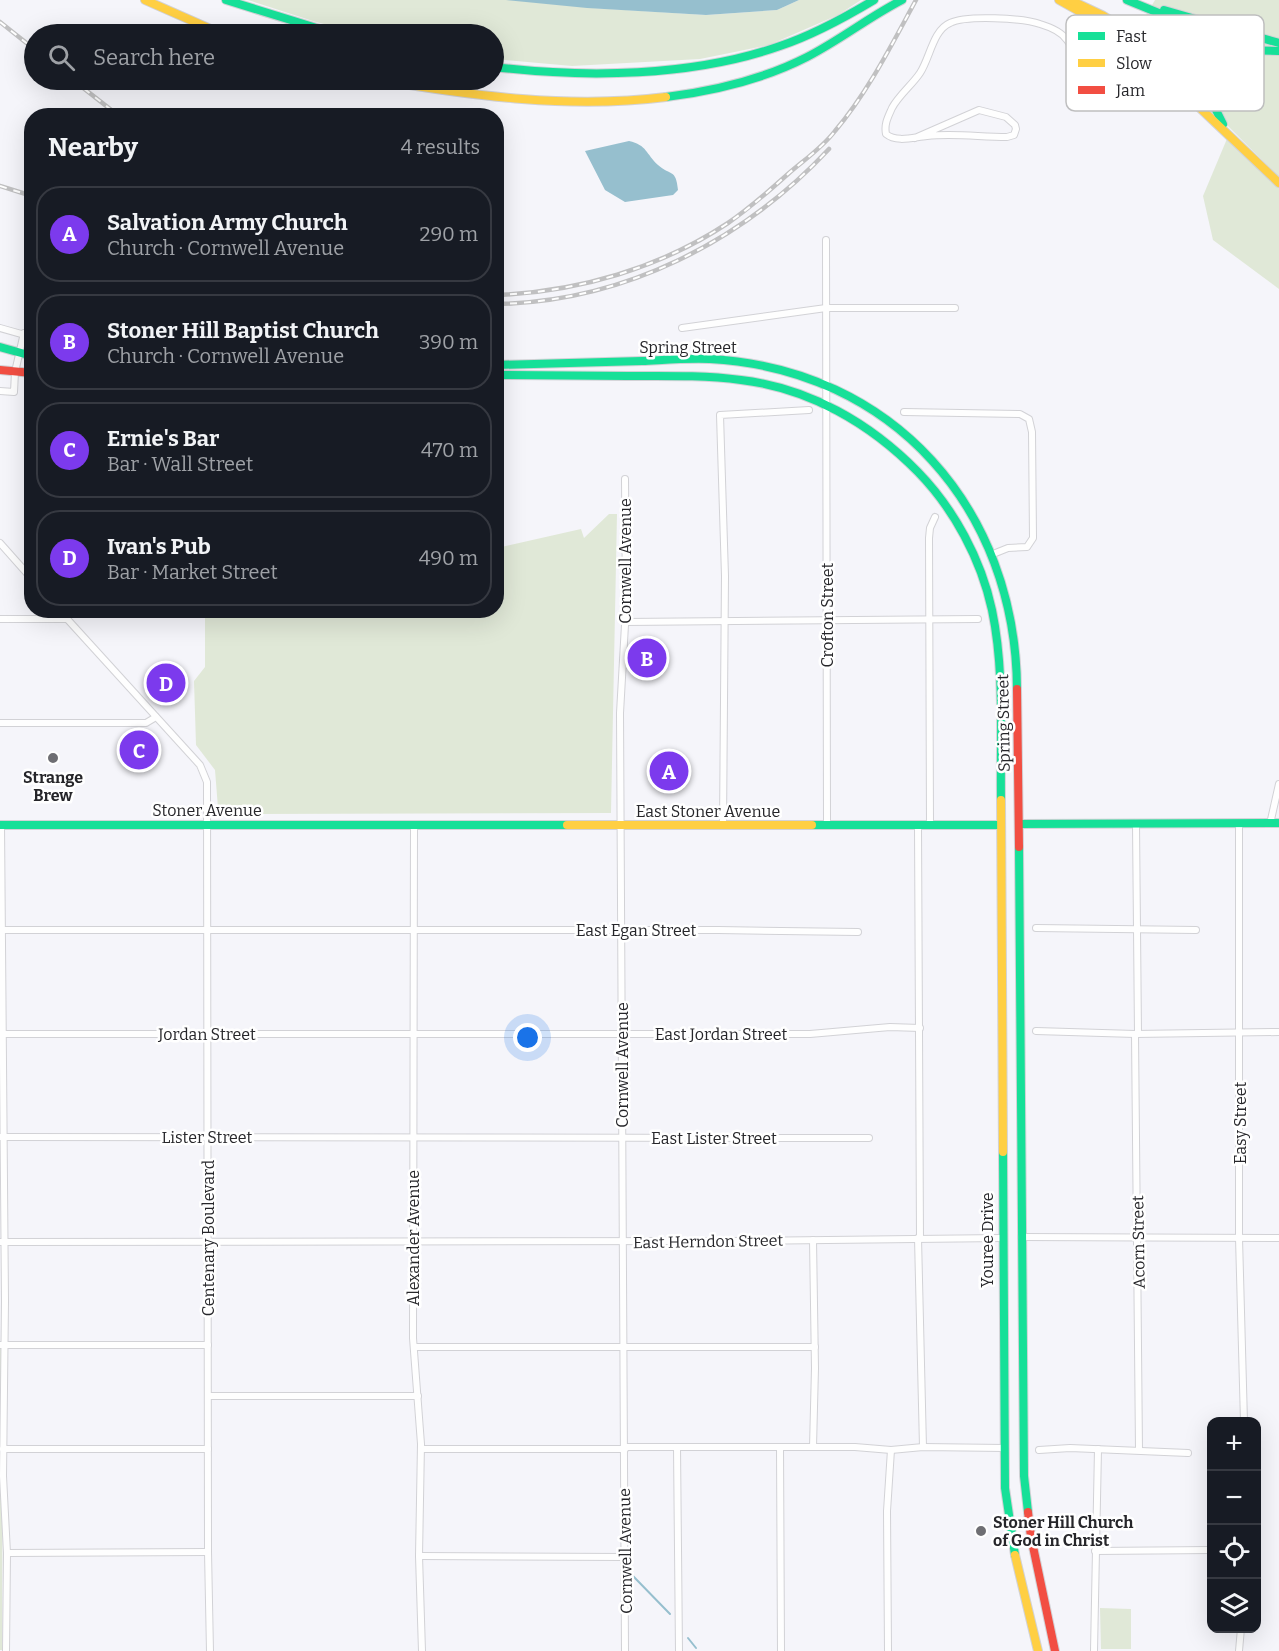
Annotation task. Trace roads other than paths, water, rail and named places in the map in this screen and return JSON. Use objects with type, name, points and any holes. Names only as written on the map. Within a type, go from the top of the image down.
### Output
[{"type":"main road","points":[[145,0],[199,24]]},
{"type":"main road","points":[[226,0],[304,24]]},
{"type":"main road","points":[[504,68],[556,72],[635,72],[720,64],[773,50],[808,37],[837,23],[874,0]]},
{"type":"main road","points":[[443,90],[521,100],[586,102],[673,96],[731,85],[818,53],[902,0]]},
{"type":"main road","points":[[1059,0],[1086,15]]},
{"type":"main road","points":[[1070,0],[1102,15]]},
{"type":"main road","points":[[1129,0],[1181,15]]},
{"type":"main road","points":[[1129,0],[1164,15]]},
{"type":"main road","points":[[1264,39],[1279,43]]},
{"type":"main road","points":[[1264,51],[1279,51]]},
{"type":"main road","points":[[1205,111],[1279,183]]},
{"type":"main road","points":[[1216,111],[1229,134]]},
{"type":"main road","points":[[0,346],[24,354]]},
{"type":"main road","name":"Spring Street","points":[[504,365],[579,364],[687,358],[726,360],[775,368],[826,384],[873,409],[921,447],[950,480],[979,524],[993,554],[1006,594],[1016,645],[1019,824]]},
{"type":"main road","points":[[0,370],[24,373]]},
{"type":"main road","name":"Spring Street","points":[[504,375],[724,377],[770,385],[798,393],[826,404],[882,438],[917,470],[948,508],[978,565],[993,613],[999,659],[1001,825]]},
{"type":"main road","points":[[1019,824],[1274,824]]},
{"type":"main road","name":"East Stoner Avenue","points":[[414,825],[930,826],[1019,824]]},
{"type":"main road","name":"Youree Drive","points":[[1019,824],[1020,1237],[1025,1494],[1035,1562],[1055,1651]]},
{"type":"main road","name":"Stoner Avenue","points":[[1,825],[414,825]]},
{"type":"main road","name":"Youree Drive","points":[[1001,825],[1005,1488],[1012,1541],[1038,1651]]},
{"type":"main road","points":[[1002,1238],[1020,1237]]},
{"type":"street","points":[[915,138],[979,110],[1006,117],[1016,129],[1014,135],[1007,137],[951,134],[915,138],[906,139],[890,137],[886,134],[886,121],[897,99],[921,71],[942,27],[951,22],[982,19],[1018,20],[1038,23],[1056,30],[1066,38]]},
{"type":"street","points":[[826,240],[826,384]]},
{"type":"street","points":[[682,328],[826,308],[955,308]]},
{"type":"street","points":[[0,327],[24,333],[18,352],[14,392],[0,392]]},
{"type":"street","name":"Crofton Street","points":[[826,384],[826,826]]},
{"type":"street","points":[[723,826],[725,576],[720,415],[809,410]]},
{"type":"street","points":[[904,412],[1020,414],[1029,419],[1032,432],[1033,538],[1027,547],[1008,548],[993,554]]},
{"type":"street","name":"Cornwell Avenue","points":[[625,479],[625,622],[620,713],[625,1651]]},
{"type":"street","points":[[930,826],[929,538],[935,517]]},
{"type":"street","points":[[0,543],[24,570]]},
{"type":"street","points":[[0,619],[66,619]]},
{"type":"street","name":"Centenary Boulevard","points":[[66,619],[203,770],[208,788],[210,1651]]},
{"type":"street","points":[[625,622],[978,619]]},
{"type":"street","points":[[0,723],[146,723],[156,717]]},
{"type":"street","points":[[1274,824],[1279,784]]},
{"type":"street","name":"Acorn Street","points":[[1136,824],[1138,1450]]},
{"type":"street","name":"Easy Street","points":[[1239,824],[1239,1238],[1244,1417]]},
{"type":"street","points":[[1,825],[2,1345],[3,1496],[6,1508],[7,1552],[6,1651]]},
{"type":"street","name":"Alexander Avenue","points":[[414,825],[414,1347],[421,1449],[419,1556],[422,1651]]},
{"type":"street","points":[[918,826],[919,1238],[923,1447]]},
{"type":"street","points":[[1036,928],[1196,930]]},
{"type":"street","name":"East Egan Street","points":[[3,930],[858,932]]},
{"type":"street","name":"East Jordan Street","points":[[415,1034],[810,1034],[890,1027],[920,1028]]},
{"type":"street","points":[[1036,1031],[1137,1034],[1279,1032]]},
{"type":"street","name":"Jordan Street","points":[[2,1034],[415,1034]]},
{"type":"street","name":"Lister Street","points":[[2,1137],[415,1138]]},
{"type":"street","name":"East Lister Street","points":[[415,1138],[869,1138]]},
{"type":"street","points":[[1020,1237],[1279,1238]]},
{"type":"street","name":"East Herndon Street","points":[[2,1242],[624,1242],[1002,1238]]},
{"type":"street","points":[[813,1240],[815,1347],[813,1447]]},
{"type":"street","points":[[2,1345],[208,1345]]},
{"type":"street","points":[[414,1347],[815,1347]]},
{"type":"street","points":[[208,1396],[418,1396]]},
{"type":"street","points":[[677,1447],[679,1651]]},
{"type":"street","points":[[780,1447],[781,1651]]},
{"type":"street","points":[[421,1449],[855,1447],[891,1450],[923,1447],[1004,1448]]},
{"type":"street","points":[[3,1449],[208,1449]]},
{"type":"street","points":[[1094,1651],[1098,1449]]},
{"type":"street","points":[[1039,1450],[1098,1449],[1188,1453]]},
{"type":"street","points":[[888,1651],[887,1511],[891,1450]]},
{"type":"street","points":[[1095,1551],[1207,1550]]},
{"type":"street","points":[[7,1552],[208,1552]]},
{"type":"street","points":[[419,1556],[625,1557]]},
{"type":"street","points":[[1239,1651],[1241,1633]]},
{"type":"water","points":[[506,0],[799,0],[777,10],[706,15],[587,8]]},
{"type":"water","points":[[629,141],[643,147],[658,165],[674,175],[678,190],[673,195],[625,202],[605,190],[585,151]]},
{"type":"waterway","points":[[632,1575],[670,1614]]},
{"type":"waterway","points":[[688,1638],[696,1648]]},
{"type":"railway","points":[[504,294],[557,289],[617,275],[675,253],[728,223],[830,137],[869,84],[916,0]]},
{"type":"railway","points":[[0,22],[24,41]]},
{"type":"railway","points":[[86,90],[109,108]]},
{"type":"railway","points":[[504,304],[544,301],[590,292],[635,278],[678,260],[720,238],[759,212],[829,149]]},
{"type":"railway","points":[[0,186],[24,194]]},
{"type":"place","name":"Stoner Hill Baptist Church","points":[[647,658]]},
{"type":"place","name":"Ivan's Pub","points":[[166,683]]},
{"type":"place","name":"Ernie's Bar","points":[[139,750]]},
{"type":"place","name":"Strange Brew","points":[[53,758]]},
{"type":"place","name":"Salvation Army Church","points":[[669,771]]},
{"type":"place","name":"Stoner Hill Church of God in Christ","points":[[981,1531]]}]
